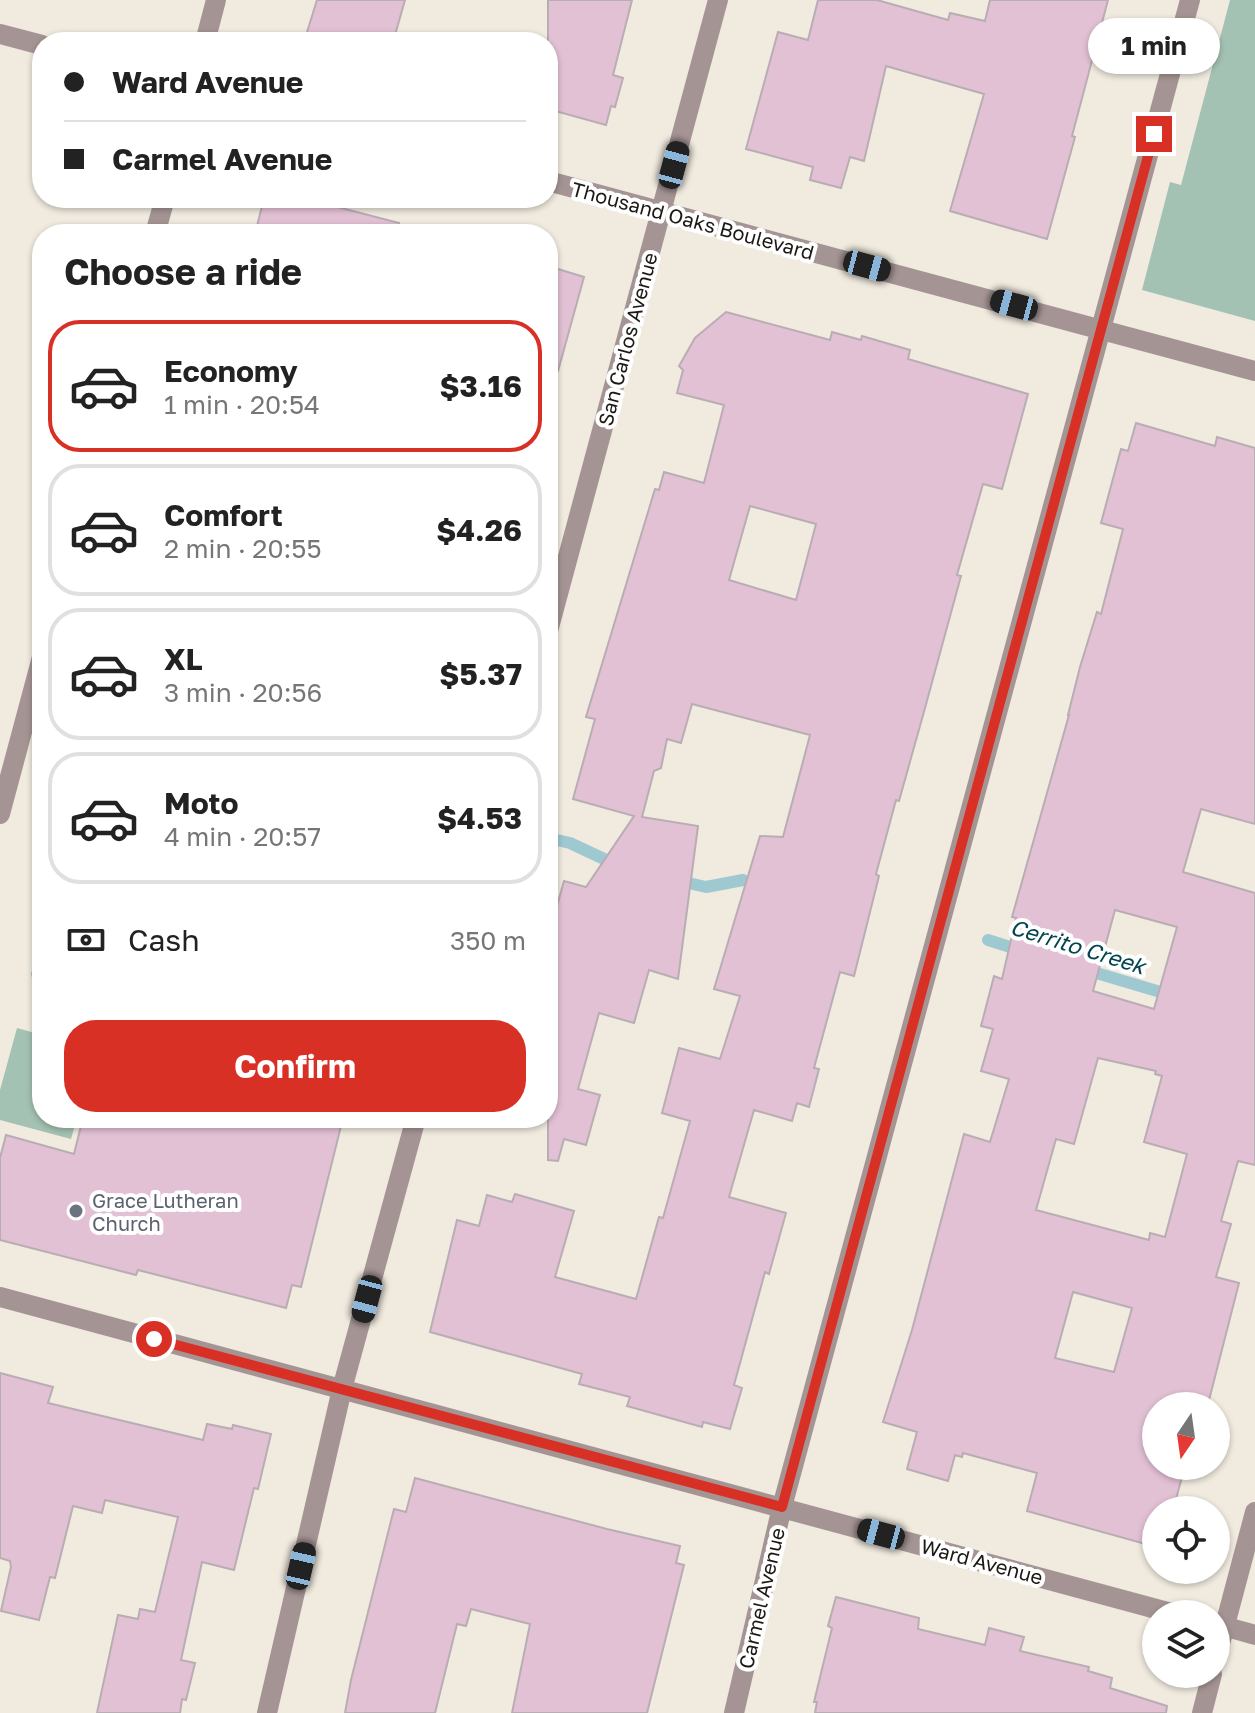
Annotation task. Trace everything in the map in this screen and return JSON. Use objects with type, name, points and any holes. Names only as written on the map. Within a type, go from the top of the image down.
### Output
[{"type":"street","points":[[208,32],[216,0]]},
{"type":"street","name":"San Carlos Avenue","points":[[558,594],[718,0]]},
{"type":"street","name":"Carmel Avenue","points":[[734,1713],[782,1507],[1190,0]]},
{"type":"street","points":[[0,34],[32,42]]},
{"type":"street","name":"Thousand Oaks Boulevard","points":[[558,184],[1255,371]]},
{"type":"street","points":[[0,814],[32,694]]},
{"type":"street","points":[[267,1713],[342,1389],[413,1128]]},
{"type":"street","name":"Ward Avenue","points":[[0,1297],[1142,1605]]},
{"type":"street","points":[[1228,1600],[1255,1512]]},
{"type":"street","points":[[1230,1628],[1255,1635]]},
{"type":"street","points":[[1202,1713],[1208,1688]]},
{"type":"green space","points":[[1230,0],[1255,0],[1255,321],[1142,290],[1170,182],[1181,185]]},
{"type":"green space","points":[[17,1028],[32,1032],[32,1128],[74,1128],[71,1139],[0,1120],[0,1090]]},
{"type":"building","points":[[317,0],[405,0],[396,32],[307,32]]},
{"type":"building","points":[[548,0],[632,0],[613,75],[623,78],[606,125],[558,112],[558,32],[548,32]]},
{"type":"building","points":[[818,0],[877,0],[948,20],[950,13],[985,21],[990,0],[1108,0],[1047,239],[950,211],[984,94],[886,66],[864,161],[850,157],[841,188],[810,180],[813,167],[746,149],[778,32],[808,40]]},
{"type":"building","points":[[262,208],[341,208],[399,223],[399,224],[258,224]]},
{"type":"building","points":[[558,269],[584,277],[558,371]]},
{"type":"building","points":[[726,312],[830,340],[832,332],[861,340],[862,336],[910,350],[908,359],[1028,394],[1002,489],[983,484],[925,708],[876,874],[879,876],[854,976],[840,972],[814,1068],[819,1069],[809,1107],[797,1103],[792,1121],[754,1110],[729,1197],[786,1213],[769,1274],[765,1272],[734,1385],[742,1388],[730,1429],[703,1422],[702,1427],[627,1406],[630,1397],[579,1384],[582,1374],[430,1332],[457,1220],[479,1226],[487,1195],[512,1202],[515,1194],[574,1211],[555,1277],[636,1299],[690,1121],[662,1113],[679,1048],[720,1059],[740,996],[714,989],[760,836],[783,837],[810,735],[692,704],[681,743],[667,739],[661,768],[654,771],[642,817],[698,826],[678,979],[649,970],[634,1023],[599,1013],[578,1089],[600,1095],[586,1145],[564,1139],[558,1161],[548,1160],[548,1128],[558,1128],[558,902],[564,881],[586,887],[634,816],[573,799],[595,719],[586,717],[655,489],[659,490],[664,472],[704,483],[724,405],[677,393],[683,370],[679,366],[695,338]],"holes":[[[750,506],[816,524],[796,600],[729,580]]]},
{"type":"building","points":[[1136,423],[1215,446],[1217,437],[1255,448],[1255,824],[1201,809],[1183,872],[1255,893],[1255,1165],[1238,1161],[1221,1221],[1231,1224],[1216,1277],[1239,1283],[1211,1392],[1142,1392],[1142,1480],[1181,1480],[1177,1496],[1142,1496],[1142,1543],[1027,1511],[1037,1473],[963,1453],[962,1457],[955,1455],[948,1481],[907,1469],[917,1432],[883,1422],[912,1330],[964,1134],[990,1142],[1009,1079],[981,1071],[993,1029],[981,1026],[994,976],[1002,979],[1016,918],[1012,917],[1080,667],[1097,612],[1101,614],[1123,529],[1101,523],[1121,449],[1128,451]],"holes":[[[1115,910],[1177,927],[1154,1009],[1093,991]],[[1098,1058],[1156,1071],[1155,1074],[1162,1076],[1144,1142],[1187,1154],[1165,1237],[1150,1233],[1149,1240],[1036,1210],[1056,1139],[1074,1144]],[[1073,1292],[1132,1308],[1114,1372],[1055,1358]]]},
{"type":"building","points":[[80,1128],[341,1128],[301,1287],[292,1285],[286,1308],[138,1270],[136,1275],[0,1240],[0,1158],[6,1135],[74,1154]]},
{"type":"building","points":[[0,1373],[53,1387],[48,1403],[203,1440],[207,1424],[232,1429],[233,1425],[271,1434],[234,1570],[202,1562],[181,1660],[195,1663],[180,1713],[97,1713],[118,1615],[138,1619],[140,1609],[155,1612],[178,1517],[105,1500],[102,1513],[73,1506],[55,1578],[50,1577],[39,1620],[1,1611],[11,1567],[10,1561],[0,1558]]},
{"type":"building","points":[[415,1478],[680,1546],[676,1563],[684,1565],[647,1713],[512,1713],[530,1624],[471,1609],[466,1626],[457,1624],[435,1713],[345,1713],[394,1509],[406,1512]]},
{"type":"building","points":[[836,1597],[919,1618],[918,1629],[985,1645],[989,1628],[1024,1637],[1020,1651],[1089,1667],[1088,1671],[1112,1678],[1110,1688],[1167,1706],[1166,1713],[815,1713],[817,1702],[814,1702],[832,1628],[828,1626]]},
{"type":"waterway","name":"Cerrito Creek","points":[[558,840],[619,866]]},
{"type":"waterway","name":"Cerrito Creek","points":[[675,880],[706,887],[743,880]]},
{"type":"waterway","name":"Cerrito Creek","points":[[988,940],[1023,951]]},
{"type":"waterway","name":"Cerrito Creek","points":[[1083,969],[1157,991]]},
{"type":"place","name":"Grace Lutheran Church","points":[[76,1211]]},
{"type":"route","points":[[154,1339],[782,1507],[1154,134]]}]
